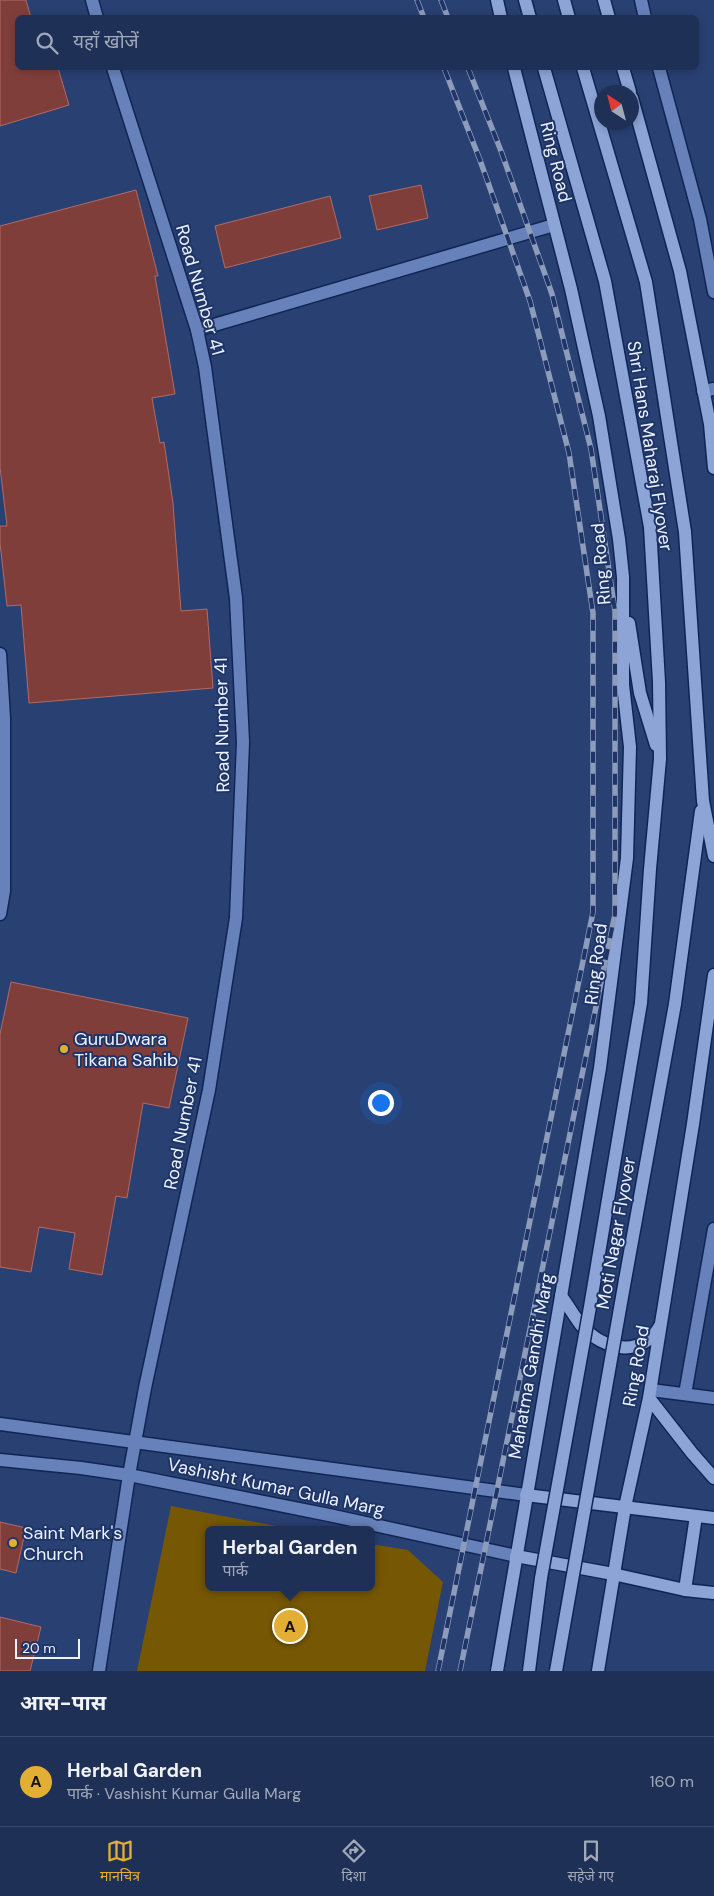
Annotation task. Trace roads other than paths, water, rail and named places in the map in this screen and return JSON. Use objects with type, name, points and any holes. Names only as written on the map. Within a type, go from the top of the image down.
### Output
[{"type":"main road","points":[[497,0],[500,15]]},
{"type":"main road","points":[[525,0],[529,15]]},
{"type":"main road","points":[[564,0],[568,15]]},
{"type":"main road","points":[[604,0],[608,15]]},
{"type":"main road","name":"Ring Road","points":[[515,70],[571,289],[598,416],[619,539],[623,577],[623,685],[630,746],[628,858],[600,1068]]},
{"type":"main road","name":"Shri Hans Maharaj Flyover","points":[[529,1671],[541,1578],[590,1307],[641,1003],[660,760],[659,682],[650,527],[605,281],[545,70]]},
{"type":"main road","name":"Shri Hans Maharaj Flyover","points":[[585,70],[646,282],[685,532],[703,801]]},
{"type":"main road","points":[[624,70],[628,85]]},
{"type":"main road","points":[[639,123],[680,271],[708,390],[714,468]]},
{"type":"main road","points":[[623,577],[640,693],[660,760]]},
{"type":"main road","points":[[703,801],[714,856]]},
{"type":"main road","name":"Moti Nagar Flyover","points":[[556,1671],[675,1004],[703,801]]},
{"type":"main road","name":"Ring Road","points":[[598,1671],[613,1574],[650,1394],[693,1124],[714,975]]},
{"type":"main road","name":"Mahatma Gandhi Marg","points":[[497,1671],[600,1068]]},
{"type":"main road","points":[[562,1296],[581,1325],[604,1342],[622,1348],[631,1348],[648,1340],[655,1334],[662,1316]]},
{"type":"main road","points":[[650,1394],[692,1453],[714,1478]]},
{"type":"main road","points":[[526,1495],[714,1518]]},
{"type":"main road","points":[[685,1590],[696,1516]]},
{"type":"main road","name":"Vashisht Kumar Gulla Marg","points":[[516,1556],[685,1590],[714,1593]]},
{"type":"street","points":[[92,0],[97,15]]},
{"type":"street","points":[[641,0],[644,15]]},
{"type":"street","name":"Road Number 41","points":[[99,1671],[129,1475],[145,1388],[209,1090],[236,918],[243,742],[236,598],[205,367],[197,330],[115,70]]},
{"type":"street","points":[[660,70],[700,219],[714,292]]},
{"type":"street","points":[[197,330],[554,225]]},
{"type":"street","points":[[0,654],[4,737],[4,891],[0,914]]},
{"type":"street","points":[[685,1394],[714,1229]]},
{"type":"street","points":[[650,1394],[685,1394],[714,1398]]},
{"type":"street","name":"Vashisht Kumar Gulla Marg","points":[[0,1424],[526,1495]]},
{"type":"street","name":"Vashisht Kumar Gulla Marg","points":[[0,1460],[129,1475],[329,1515],[516,1556]]},
{"type":"railway","points":[[417,0],[423,15]]},
{"type":"railway","points":[[441,0],[447,15]]},
{"type":"railway","points":[[438,1671],[593,912],[593,613],[569,453],[530,301],[480,160],[445,70]]},
{"type":"railway","points":[[460,1671],[615,914],[615,611],[591,449],[552,294],[501,151],[469,70]]},
{"type":"place","name":"GuruDwara Tikana Sahib","points":[[64,1049]]},
{"type":"place","name":"Saint Mark's Church","points":[[13,1543]]},
{"type":"place","name":"Herbal Garden","points":[[290,1626]]}]
